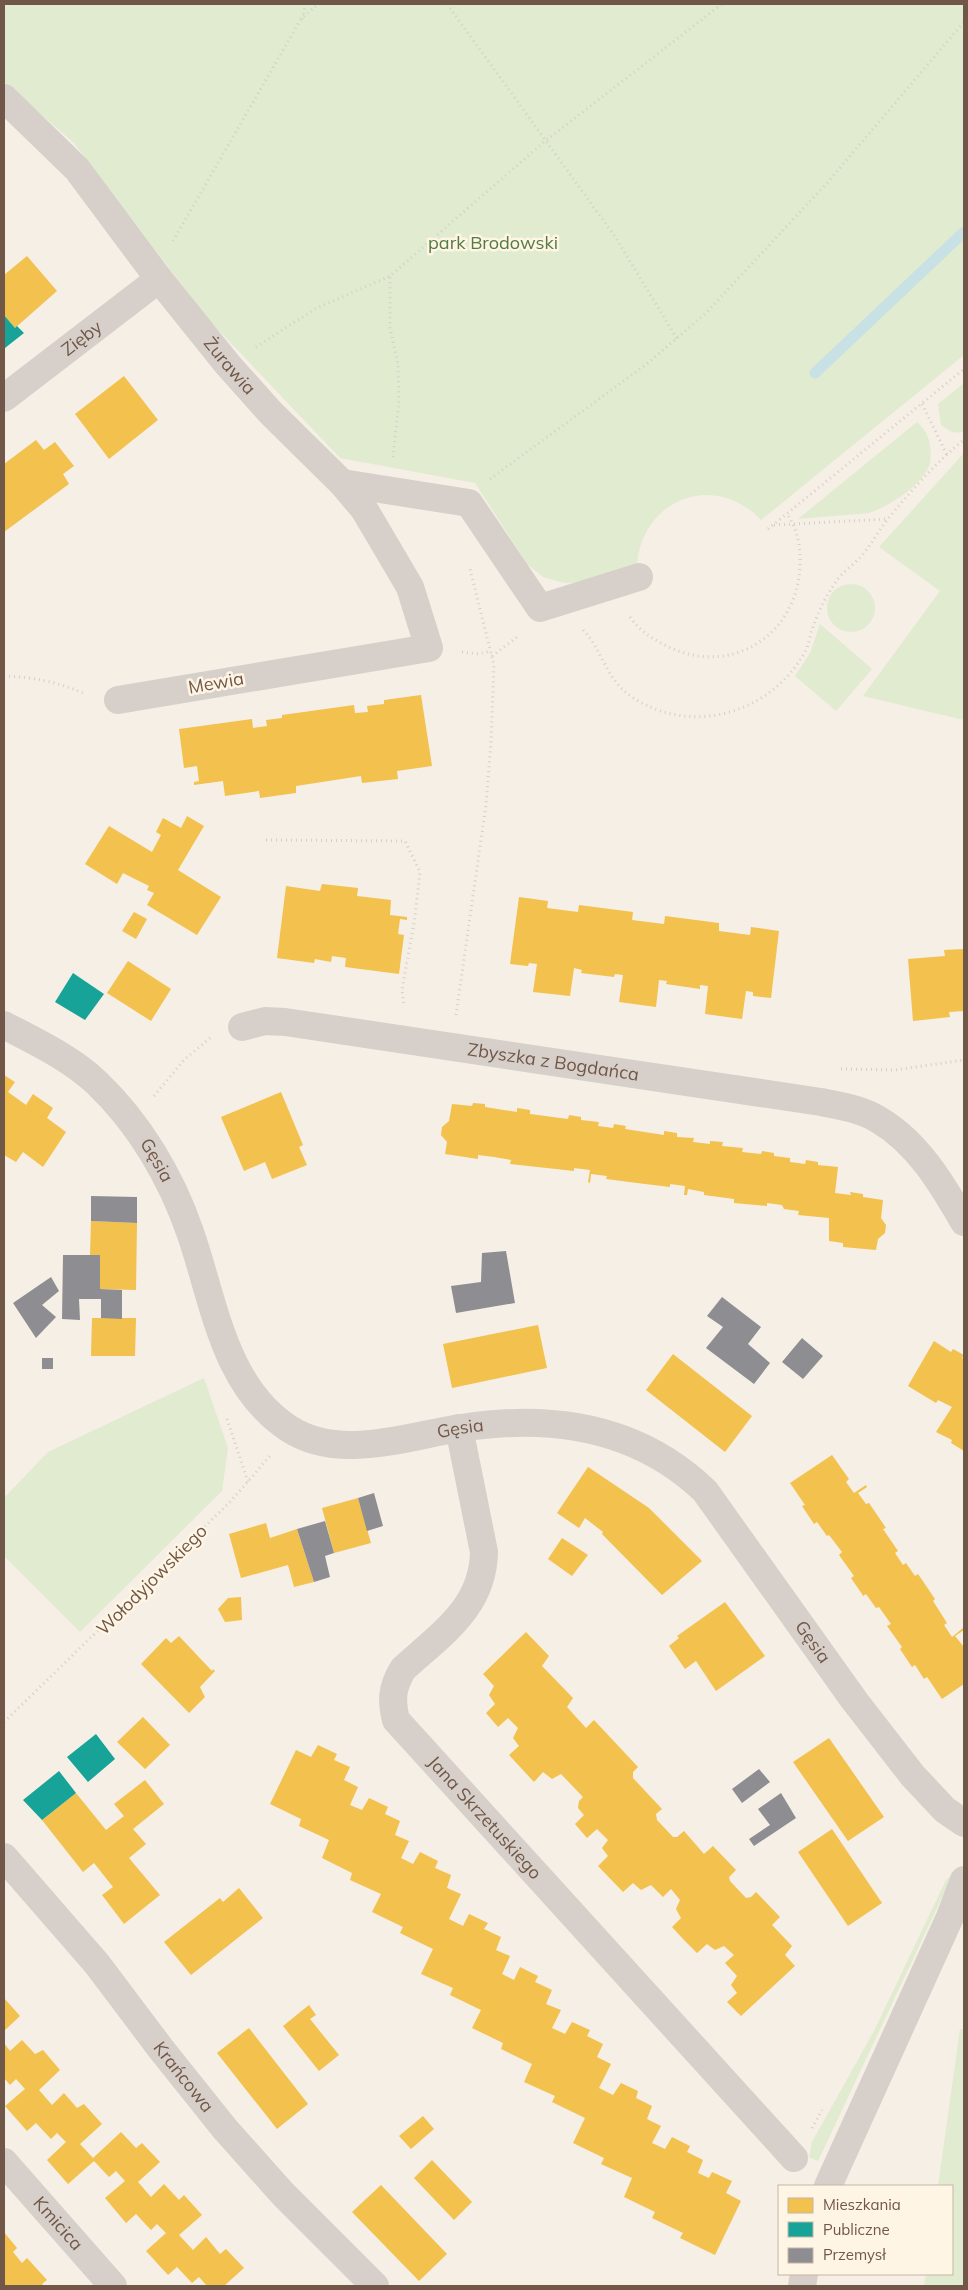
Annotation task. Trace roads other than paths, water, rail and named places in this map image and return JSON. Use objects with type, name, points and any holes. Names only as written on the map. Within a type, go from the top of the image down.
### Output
[{"type":"street","name":"Żurawia","points":[[4,98],[77,169],[157,276],[228,365],[272,413],[342,482],[364,509],[406,580],[420,615],[429,648]]},
{"type":"street","name":"Zięby","points":[[4,398],[157,276]]},
{"type":"street","points":[[342,482],[469,503],[540,608],[627,581]]},
{"type":"street","name":"Mewia","points":[[118,700],[429,648]]},
{"type":"street","name":"Zbyszka z Bogdańca","points":[[242,1027],[265,1021],[285,1022],[821,1102],[857,1111],[878,1119],[917,1152],[939,1181],[964,1222]]},
{"type":"street","name":"Gęsia","points":[[4,1026],[73,1064],[97,1083],[132,1122],[174,1192],[190,1230],[222,1335],[234,1363],[253,1396],[270,1415],[291,1430],[325,1442],[349,1445],[381,1444],[459,1428],[530,1421],[575,1426],[637,1444],[677,1466],[705,1491],[718,1507],[763,1574],[854,1700],[913,1776],[945,1810],[964,1823]]},
{"type":"street","name":"Jana Skrzetuskiego","points":[[459,1428],[484,1552],[483,1569],[474,1596],[466,1609],[403,1669],[396,1680],[392,1692],[392,1706],[396,1720],[794,2158]]},
{"type":"street","name":"Krańcowa","points":[[4,1857],[98,1964],[161,2049],[225,2129],[283,2194],[374,2286]]},
{"type":"street","points":[[828,2185],[950,1917],[964,1880]]},
{"type":"street","name":"Kmicica","points":[[4,2162],[113,2286]]},
{"type":"waterway","points":[[815,373],[964,232]]},
{"type":"park label","name":"park Brodowski","points":[[493,243]]}]
